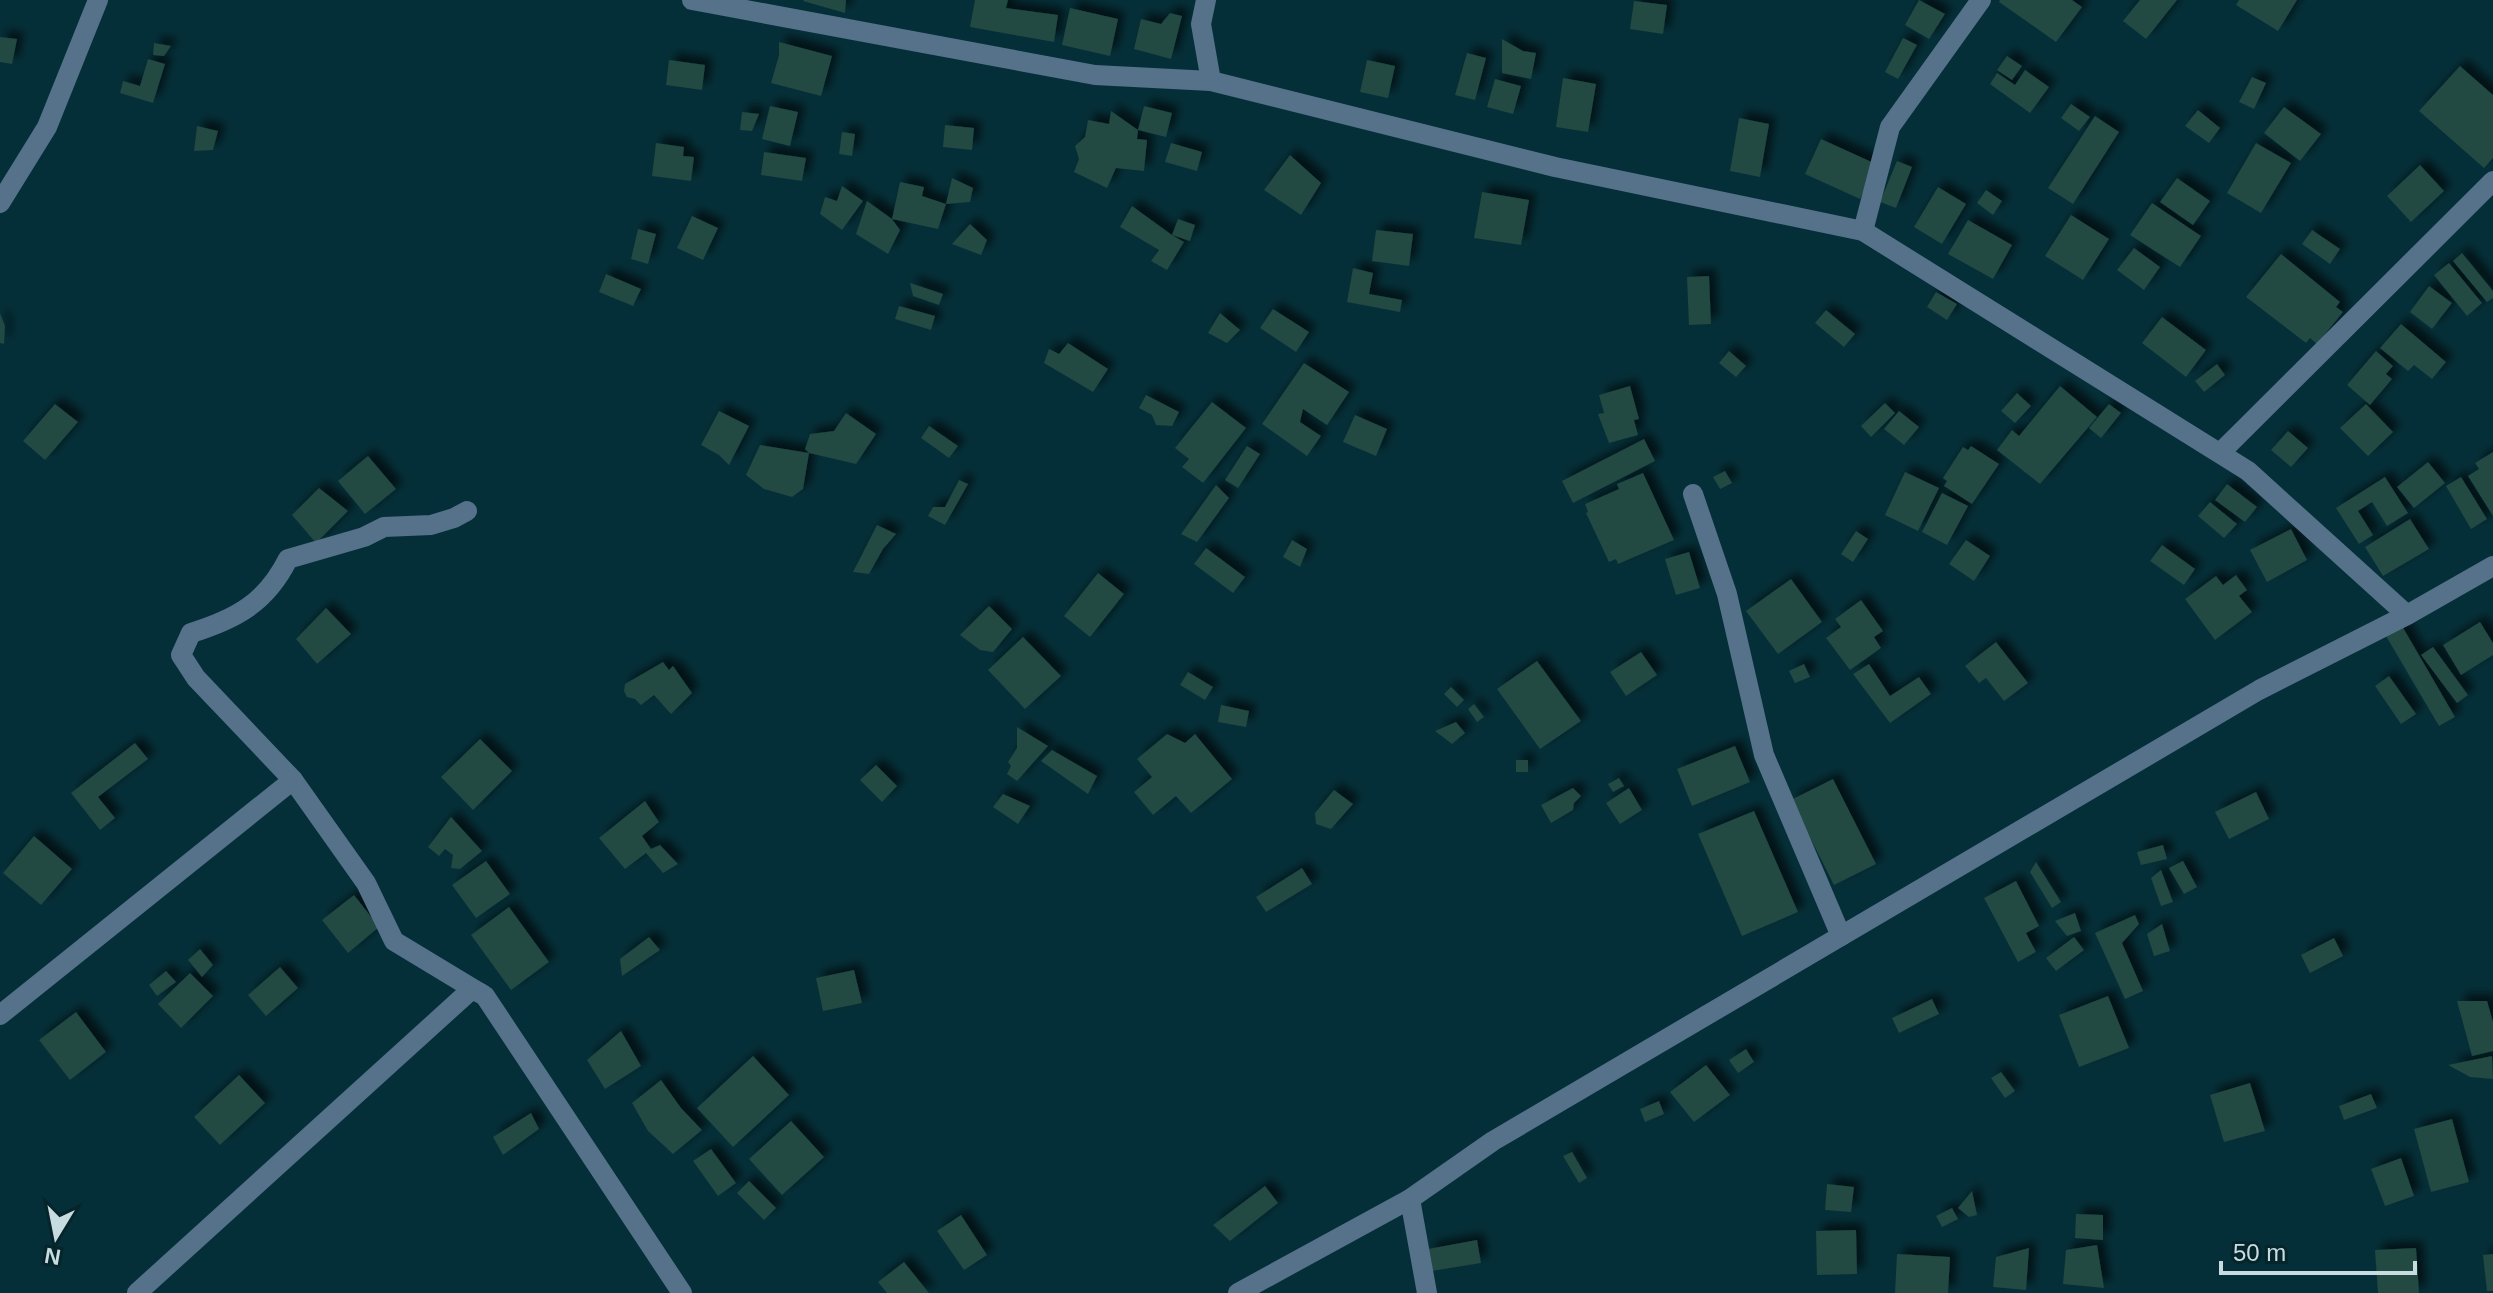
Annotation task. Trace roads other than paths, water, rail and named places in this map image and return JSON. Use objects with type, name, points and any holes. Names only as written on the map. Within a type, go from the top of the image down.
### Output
[{"type":"street","points":[[0,203],[47,127],[98,0]]},
{"type":"street","points":[[692,0],[1095,75],[1211,81],[1555,167],[1863,231],[2248,471],[2407,615]]},
{"type":"street","points":[[1206,0],[1201,24],[1211,81]]},
{"type":"street","points":[[1863,231],[1890,127],[1981,0]]},
{"type":"street","points":[[2220,453],[2493,181]]},
{"type":"street","points":[[1693,494],[1727,594],[1764,755],[1841,936]]},
{"type":"street","points":[[467,511],[431,525],[384,527],[364,537],[288,559],[277,581],[251,607],[217,625],[191,633],[181,655],[196,678],[293,780],[366,883],[394,941],[485,996],[682,1293]]},
{"type":"street","points":[[1238,1293],[1410,1199],[1493,1141],[2259,690],[2407,615],[2493,566]]},
{"type":"street","points":[[0,1015],[293,780]]},
{"type":"street","points":[[137,1293],[472,989],[485,996]]},
{"type":"street","points":[[1410,1199],[1427,1293]]}]
